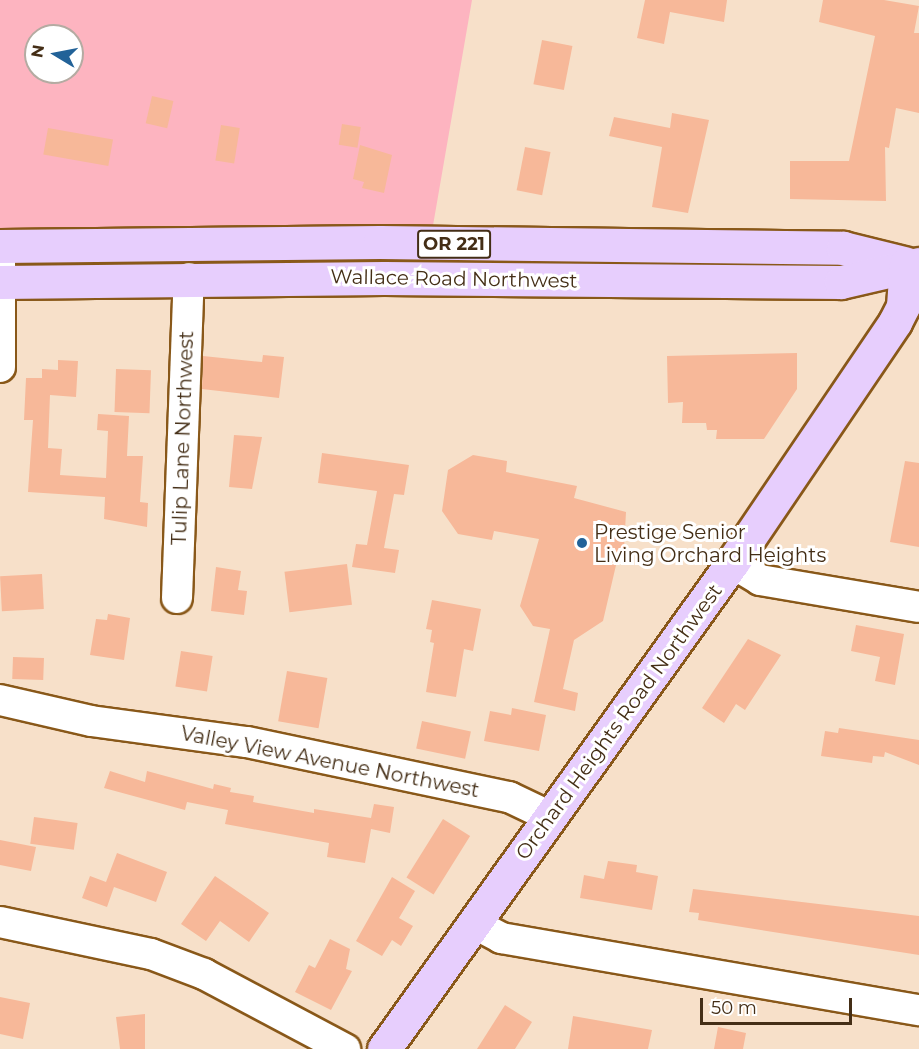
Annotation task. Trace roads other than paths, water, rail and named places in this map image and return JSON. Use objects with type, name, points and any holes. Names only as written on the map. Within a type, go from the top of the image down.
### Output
[{"type":"main road","name":"Wallace Road Northwest","points":[[0,248],[380,242],[843,248],[913,264]]},
{"type":"main road","name":"Wallace Road Northwest","points":[[1,282],[189,278],[841,282],[913,264]]},
{"type":"main road","name":"Orchard Heights Road Northwest","points":[[384,1049],[732,563],[895,322],[903,306],[913,264]]},
{"type":"street","points":[[0,248],[0,367]]},
{"type":"street","name":"Tulip Lane Northwest","points":[[177,598],[189,278]]},
{"type":"street","points":[[732,563],[760,580],[919,607]]},
{"type":"street","name":"Valley View Avenue Northwest","points":[[0,700],[91,722],[247,742],[486,792],[551,817]]},
{"type":"street","points":[[0,922],[151,954],[204,974],[345,1049]]},
{"type":"street","points":[[475,924],[501,938],[919,1010]]},
{"type":"place","name":"Prestige Senior Living Orchard Heights","points":[[582,543]]}]
